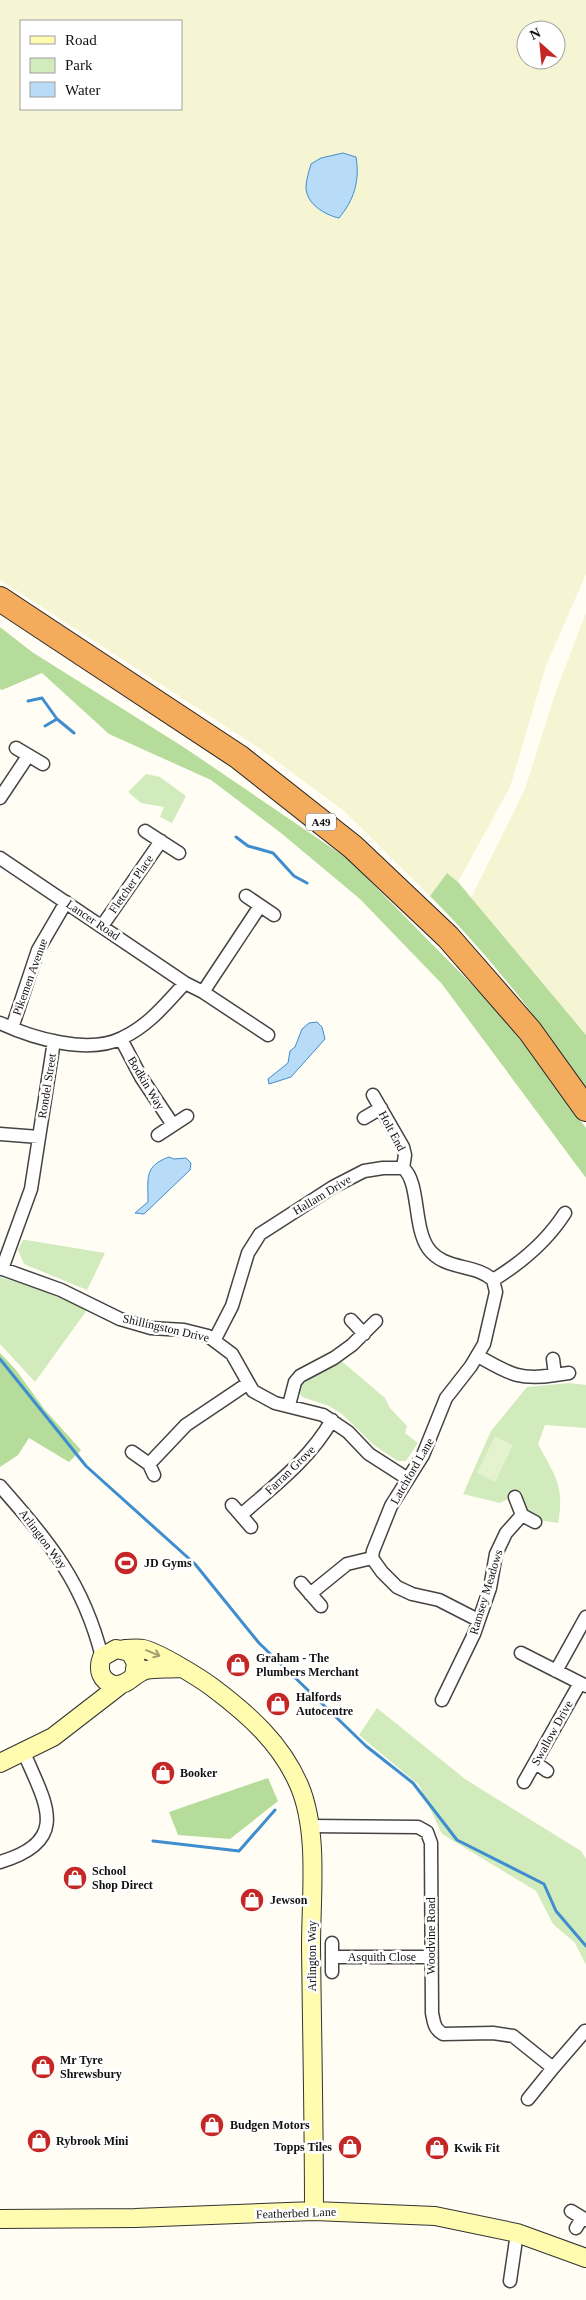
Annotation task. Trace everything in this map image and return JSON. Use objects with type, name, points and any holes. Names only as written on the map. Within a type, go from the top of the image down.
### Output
[{"type":"highway","name":"A49","points":[[0,599],[239,758],[353,847],[448,937],[530,1031],[586,1109]]},
{"type":"street","points":[[16,748],[43,764]]},
{"type":"street","points":[[0,798],[28,756]]},
{"type":"street","points":[[145,831],[179,853]]},
{"type":"street","name":"Fletcher Place","points":[[102,926],[161,841]]},
{"type":"street","name":"Lancer Road","points":[[0,858],[185,983]]},
{"type":"street","points":[[246,896],[274,915]]},
{"type":"street","name":"Pikemen Avenue","points":[[54,1040],[6,1026],[38,950],[66,902]]},
{"type":"street","points":[[203,992],[260,906]]},
{"type":"street","points":[[185,983],[203,992],[268,1035]]},
{"type":"street","name":"Rondel Street","points":[[1,1268],[29,1196],[54,1040],[101,1044],[121,1039],[143,1026],[185,983]]},
{"type":"street","name":"Bodkin Way","points":[[121,1039],[141,1077],[173,1125]]},
{"type":"street","name":"Holt End","points":[[373,1095],[403,1147],[405,1155],[404,1168]]},
{"type":"street","points":[[364,1118],[381,1108]]},
{"type":"street","points":[[158,1135],[187,1116]]},
{"type":"street","points":[[0,1134],[39,1137]]},
{"type":"street","name":"Hallam Drive","points":[[215,1340],[232,1306],[248,1253],[260,1234],[333,1187],[364,1171],[383,1168],[404,1168]]},
{"type":"street","points":[[404,1168],[410,1175],[420,1232],[430,1250],[450,1264],[482,1273],[493,1280],[512,1269],[536,1247],[565,1213]]},
{"type":"street","name":"Shillingston Drive","points":[[1,1268],[60,1290],[120,1319],[151,1328],[197,1333],[215,1340],[232,1354],[247,1384],[261,1397],[275,1403],[314,1411],[332,1420],[369,1454],[408,1479]]},
{"type":"street","name":"Latchford Lane","points":[[372,1558],[391,1506],[431,1439],[446,1398],[478,1356],[488,1331],[496,1292],[493,1280]]},
{"type":"street","points":[[351,1320],[364,1334]]},
{"type":"street","points":[[289,1405],[295,1382],[300,1376],[334,1358],[364,1334],[376,1321]]},
{"type":"street","points":[[478,1356],[517,1376],[531,1378],[569,1373]]},
{"type":"street","points":[[553,1359],[555,1375]]},
{"type":"street","points":[[132,1452],[152,1469],[186,1425],[247,1384]]},
{"type":"street","name":"Farran Grove","points":[[241,1515],[304,1459],[319,1442],[332,1420]]},
{"type":"street","name":"Arlington Way","points":[[0,1486],[41,1532],[66,1568],[94,1623],[114,1652]]},
{"type":"street","points":[[515,1497],[522,1515],[535,1522]]},
{"type":"street","points":[[232,1505],[251,1527]]},
{"type":"street","name":"Ramsey Meadows","points":[[442,1700],[474,1634],[490,1588],[496,1554],[506,1533],[522,1515]]},
{"type":"street","points":[[310,1594],[347,1564],[372,1558],[382,1572],[397,1586],[412,1594],[439,1600],[478,1620]]},
{"type":"street","points":[[301,1584],[321,1606]]},
{"type":"street","points":[[556,1671],[586,1617]]},
{"type":"street","name":"Arlington Way","points":[[82,1714],[100,1685],[102,1676],[100,1670],[114,1652],[144,1649],[205,1682],[246,1714],[282,1753],[300,1787],[309,1826],[312,1862],[314,2211]]},
{"type":"street","name":"Arlington Way","points":[[114,1652],[130,1652],[136,1663],[134,1676]]},
{"type":"street","points":[[521,1653],[583,1684]]},
{"type":"street","name":"Arlington Way","points":[[0,1764],[53,1738],[119,1686],[128,1683],[134,1676],[146,1670],[179,1668]]},
{"type":"street","points":[[102,1676],[109,1684],[119,1686]]},
{"type":"street","name":"Swallow Drive","points":[[524,1782],[583,1684]]},
{"type":"street","points":[[0,1862],[18,1857],[39,1844],[48,1824],[47,1806],[24,1753]]},
{"type":"street","points":[[536,1763],[547,1771]]},
{"type":"street","name":"Woodvine Road","points":[[309,1826],[418,1827],[427,1832],[431,1843],[432,2013],[435,2027],[439,2032],[449,2034],[505,2034],[513,2036],[554,2068]]},
{"type":"street","name":"Asquith Close","points":[[332,1943],[332,1972]]},
{"type":"street","name":"Asquith Close","points":[[333,1957],[431,1957]]},
{"type":"street","points":[[528,2099],[585,2031]]},
{"type":"street","name":"Featherbed Lane","points":[[0,2219],[135,2218],[314,2211],[435,2216],[517,2233],[586,2258]]},
{"type":"street","points":[[570,2211],[581,2222]]},
{"type":"street","points":[[510,2280],[517,2233]]},
{"type":"green space","points":[[0,0],[586,0],[586,574],[546,666],[510,787],[458,882],[447,873],[430,896],[344,811],[259,748],[0,580]]},
{"type":"green space","points":[[586,613],[586,1035],[471,898],[525,789],[556,691]]},
{"type":"green space","points":[[0,627],[32,652],[185,748],[348,859],[494,1007],[531,1052],[586,1128],[586,1178],[442,984],[360,899],[281,833],[211,780],[109,734],[42,673],[2,690],[0,689]]},
{"type":"green space","points":[[146,774],[160,777],[186,796],[172,823],[160,817],[164,807],[141,803],[128,792]]},
{"type":"green space","points":[[447,873],[458,882],[586,1035],[586,1089],[551,1038],[513,989],[473,941],[430,896]]},
{"type":"green space","points":[[23,1240],[105,1253],[87,1290],[24,1264],[18,1250]]},
{"type":"green space","points":[[0,1277],[42,1290],[87,1310],[35,1382],[0,1344]]},
{"type":"green space","points":[[0,1353],[16,1370],[45,1410],[81,1450],[69,1462],[29,1438],[18,1455],[0,1467]]},
{"type":"green space","points":[[338,1358],[385,1398],[390,1408],[407,1426],[405,1433],[418,1443],[406,1461],[398,1461],[375,1446],[342,1414],[329,1406],[302,1397],[299,1391],[300,1382]]},
{"type":"green space","points":[[569,1383],[586,1385],[586,1428],[545,1425],[538,1444],[557,1482],[560,1500],[558,1523],[539,1520],[525,1508],[522,1492],[500,1503],[463,1494],[491,1431],[527,1387]]},
{"type":"green space","points":[[495,1436],[513,1445],[495,1482],[477,1473]]},
{"type":"green space","points":[[377,1708],[465,1779],[581,1851],[586,1859],[586,1965],[575,1943],[553,1924],[536,1891],[442,1834],[419,1785],[359,1735]]},
{"type":"green space","points":[[268,1778],[278,1801],[230,1839],[178,1835],[169,1812]]},
{"type":"water","points":[[343,153],[356,157],[357,174],[355,190],[349,204],[339,218],[317,208],[309,199],[306,184],[311,164],[321,158]]},
{"type":"water","points":[[317,1022],[322,1027],[325,1039],[291,1077],[269,1084],[268,1079],[288,1063],[290,1051],[295,1047],[302,1029],[309,1023]]},
{"type":"water","points":[[169,1157],[174,1159],[186,1158],[191,1163],[190,1170],[144,1214],[135,1213],[148,1202],[148,1180],[151,1169],[155,1164]]},
{"type":"waterway","points":[[28,701],[42,698],[57,719],[74,733]]},
{"type":"waterway","points":[[45,726],[57,719]]},
{"type":"waterway","points":[[236,837],[248,846],[273,853],[294,876],[307,883]]},
{"type":"waterway","points":[[0,1359],[86,1466],[195,1564],[259,1643],[366,1746],[413,1783],[457,1840],[544,1884],[556,1911],[586,1946]]},
{"type":"waterway","points":[[153,1841],[239,1851],[275,1810]]},
{"type":"place","name":"JD Gyms","points":[[126,1563]]},
{"type":"place","name":"Graham - The Plumbers Merchant","points":[[238,1665]]},
{"type":"place","name":"Halfords Autocentre","points":[[278,1704]]},
{"type":"place","name":"Booker","points":[[163,1773]]},
{"type":"place","name":"School Shop Direct","points":[[75,1878]]},
{"type":"place","name":"Jewson","points":[[252,1900]]},
{"type":"place","name":"Mr Tyre Shrewsbury","points":[[43,2067]]},
{"type":"place","name":"Budgen Motors","points":[[212,2125]]},
{"type":"place","name":"Rybrook Mini","points":[[39,2141]]},
{"type":"place","name":"Topps Tiles","points":[[350,2147]]},
{"type":"place","name":"Kwik Fit","points":[[437,2148]]}]
